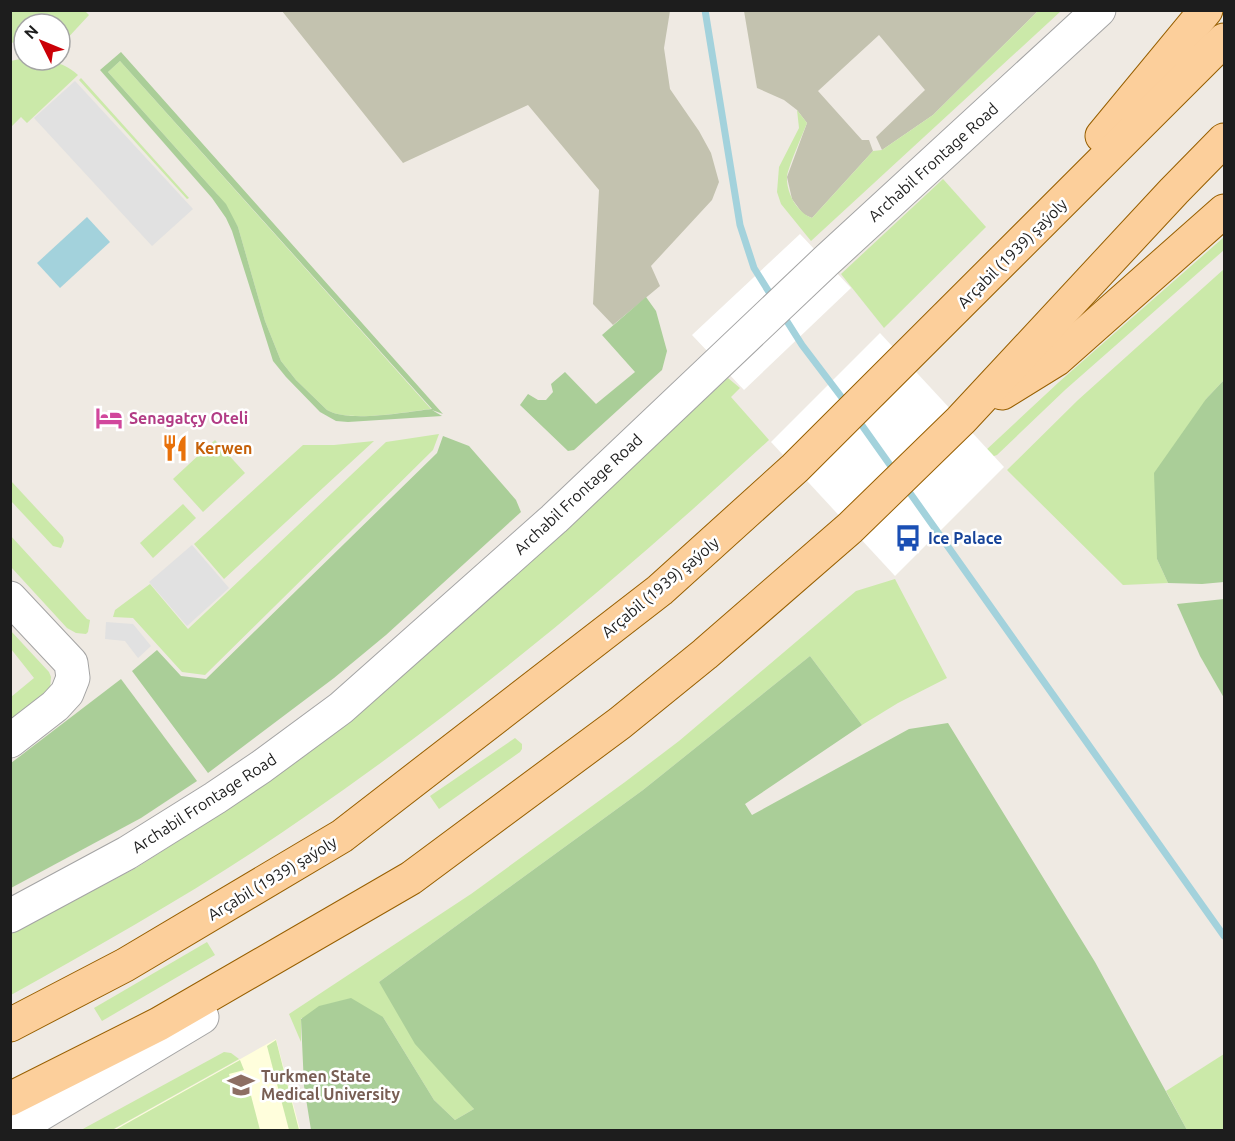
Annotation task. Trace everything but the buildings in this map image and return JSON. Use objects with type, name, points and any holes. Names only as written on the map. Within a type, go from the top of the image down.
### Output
[{"type":"main road","points":[[913,352],[1109,127],[1206,10]]},
{"type":"main road","name":"Arçabil (1939) şaýoly","points":[[10,1025],[125,965],[342,836],[660,590],[795,468],[1224,40]]},
{"type":"main road","points":[[10,1099],[159,1024],[411,878],[620,723],[705,654],[850,528],[964,417],[1224,140]]},
{"type":"main road","points":[[964,417],[1057,359],[1224,211]]},
{"type":"street","name":"Archabil Frontage Road","points":[[10,916],[127,853],[205,804],[261,767],[341,708],[554,519],[826,261],[1099,10]]},
{"type":"street","points":[[10,597],[71,663],[73,678],[67,693],[55,706],[10,741]]},
{"type":"street","points":[[14,1131],[234,998],[411,878]]},
{"type":"shaded area","points":[[1036,10],[1037,12],[933,115],[882,150],[876,137],[925,90],[879,35],[818,91],[862,140],[869,140],[873,151],[812,218],[803,214],[792,199],[787,177],[807,123],[797,110],[784,100],[757,88],[744,11]]},
{"type":"shaded area","points":[[282,11],[670,11],[664,48],[670,89],[711,153],[719,182],[712,200],[651,266],[660,286],[613,325],[593,304],[599,190],[528,105],[403,163]]},
{"type":"shaded area","points":[[75,81],[193,209],[152,246],[34,118]]},
{"type":"shaded area","points":[[192,545],[229,588],[187,626],[149,582]]},
{"type":"shaded area","points":[[106,622],[133,624],[151,646],[138,658],[125,641],[105,639]]},
{"type":"shaded area","name":"Turkmen State Medical University","points":[[276,1039],[300,1130],[113,1130]]},
{"type":"green space","points":[[11,10],[85,11],[89,15],[72,33],[72,12],[12,12],[11,43]]},
{"type":"green space","points":[[1036,11],[1061,11],[811,241],[781,204],[777,192],[779,167],[799,128],[797,110],[807,123],[790,165],[787,182],[797,207],[812,218],[873,151],[882,150],[933,115]]},
{"type":"green space","points":[[121,52],[443,414],[432,410],[442,416],[348,422],[336,421],[320,412],[273,361],[226,218],[212,198],[100,70]],"holes":[[[120,61],[432,409],[378,416],[337,414],[327,410],[296,380],[281,361],[265,321],[238,227],[226,204],[108,72]]]},
{"type":"green space","points":[[11,61],[12,72],[72,72],[72,70],[78,75],[27,123],[21,117],[11,127]]},
{"type":"green space","points":[[120,61],[431,409],[377,416],[337,414],[327,410],[296,380],[281,361],[265,321],[238,227],[217,194],[108,72]]},
{"type":"green space","points":[[81,78],[189,198],[187,199],[79,80]]},
{"type":"green space","points":[[943,179],[986,227],[884,328],[841,274]]},
{"type":"green space","points":[[1224,237],[1224,250],[1065,390],[997,455],[971,464],[1059,382]]},
{"type":"green space","points":[[1224,269],[1224,380],[1206,399],[1157,559],[1168,583],[1123,585],[1007,470],[1078,400]]},
{"type":"green space","points":[[646,297],[656,311],[667,351],[662,370],[574,450],[568,451],[520,405],[528,394],[538,400],[546,400],[553,392],[551,384],[565,372],[596,404],[635,372],[602,335]]},
{"type":"green space","points":[[728,378],[740,388],[731,397],[769,440],[658,540],[486,683],[427,729],[306,816],[198,887],[11,995],[11,934],[136,868],[225,811],[362,710],[563,531]]},
{"type":"green space","points":[[1224,380],[1224,582],[1168,583],[1157,559],[1154,473],[1206,399]]},
{"type":"green space","points":[[439,434],[433,450],[205,675],[182,672],[133,618],[113,617],[115,610],[150,584],[188,629],[386,442]]},
{"type":"green space","points":[[443,436],[469,446],[516,500],[521,512],[386,635],[334,678],[208,773],[132,671],[157,650],[181,676],[206,679],[437,453]]},
{"type":"green space","points":[[215,440],[245,473],[203,512],[173,479]]},
{"type":"green space","points":[[374,441],[224,579],[194,544],[303,445]]},
{"type":"green space","points":[[11,481],[63,537],[61,548],[53,546],[11,501]]},
{"type":"green space","points":[[183,504],[196,518],[153,558],[140,543]]},
{"type":"green space","points":[[10,535],[90,620],[86,634],[76,633],[67,628],[11,567]]},
{"type":"green space","points":[[895,579],[947,678],[898,703],[862,725],[810,656],[643,790],[379,982],[474,1109],[455,1120],[434,1100],[383,1017],[301,1018],[301,1042],[289,1014],[471,894],[625,782],[679,741],[856,591]]},
{"type":"green space","points":[[1224,599],[1224,698],[1200,656],[1177,604]]},
{"type":"green space","points":[[10,630],[51,677],[50,690],[11,728],[11,697],[34,678],[11,649]]},
{"type":"green space","points":[[810,656],[862,725],[745,804],[752,815],[909,729],[948,723],[1095,962],[1187,1130],[311,1130],[304,1086],[301,1019],[319,1006],[351,998],[383,1017],[434,1100],[455,1120],[474,1109],[415,1044],[379,982],[643,790]]},
{"type":"green space","points":[[121,679],[197,781],[141,818],[11,888],[11,763]]},
{"type":"green space","points":[[515,738],[522,744],[520,752],[439,809],[430,796]]},
{"type":"green space","points":[[207,942],[215,955],[102,1021],[94,1008]]},
{"type":"green space","points":[[276,1040],[299,1130],[289,1130],[267,1046]]},
{"type":"green space","points":[[224,1052],[231,1053],[239,1059],[112,1130],[81,1130]]},
{"type":"green space","points":[[1224,1054],[1224,1130],[1187,1130],[1166,1091]]},
{"type":"green space","points":[[240,1060],[244,1070],[229,1074],[234,1092],[249,1088],[260,1130],[115,1130]]},
{"type":"water","points":[[87,217],[110,242],[60,288],[37,263]]},
{"type":"pier","points":[[800,234],[851,288],[744,390],[692,335]]},
{"type":"pier","points":[[880,333],[1004,467],[895,576],[771,442]]},
{"type":"waterway","points":[[705,10],[740,225],[754,268],[774,300]]},
{"type":"waterway","points":[[783,315],[802,345],[846,403]]},
{"type":"waterway","points":[[856,417],[895,472]]},
{"type":"waterway","points":[[905,486],[1224,936]]},
{"type":"place","name":"Senagatçy Oteli","points":[[109,418]]},
{"type":"place","name":"Kerwen","points":[[175,448]]},
{"type":"place","name":"Ice Palace","points":[[908,538]]},
{"type":"place","name":"Turkmen State Medical University","points":[[241,1085]]}]
